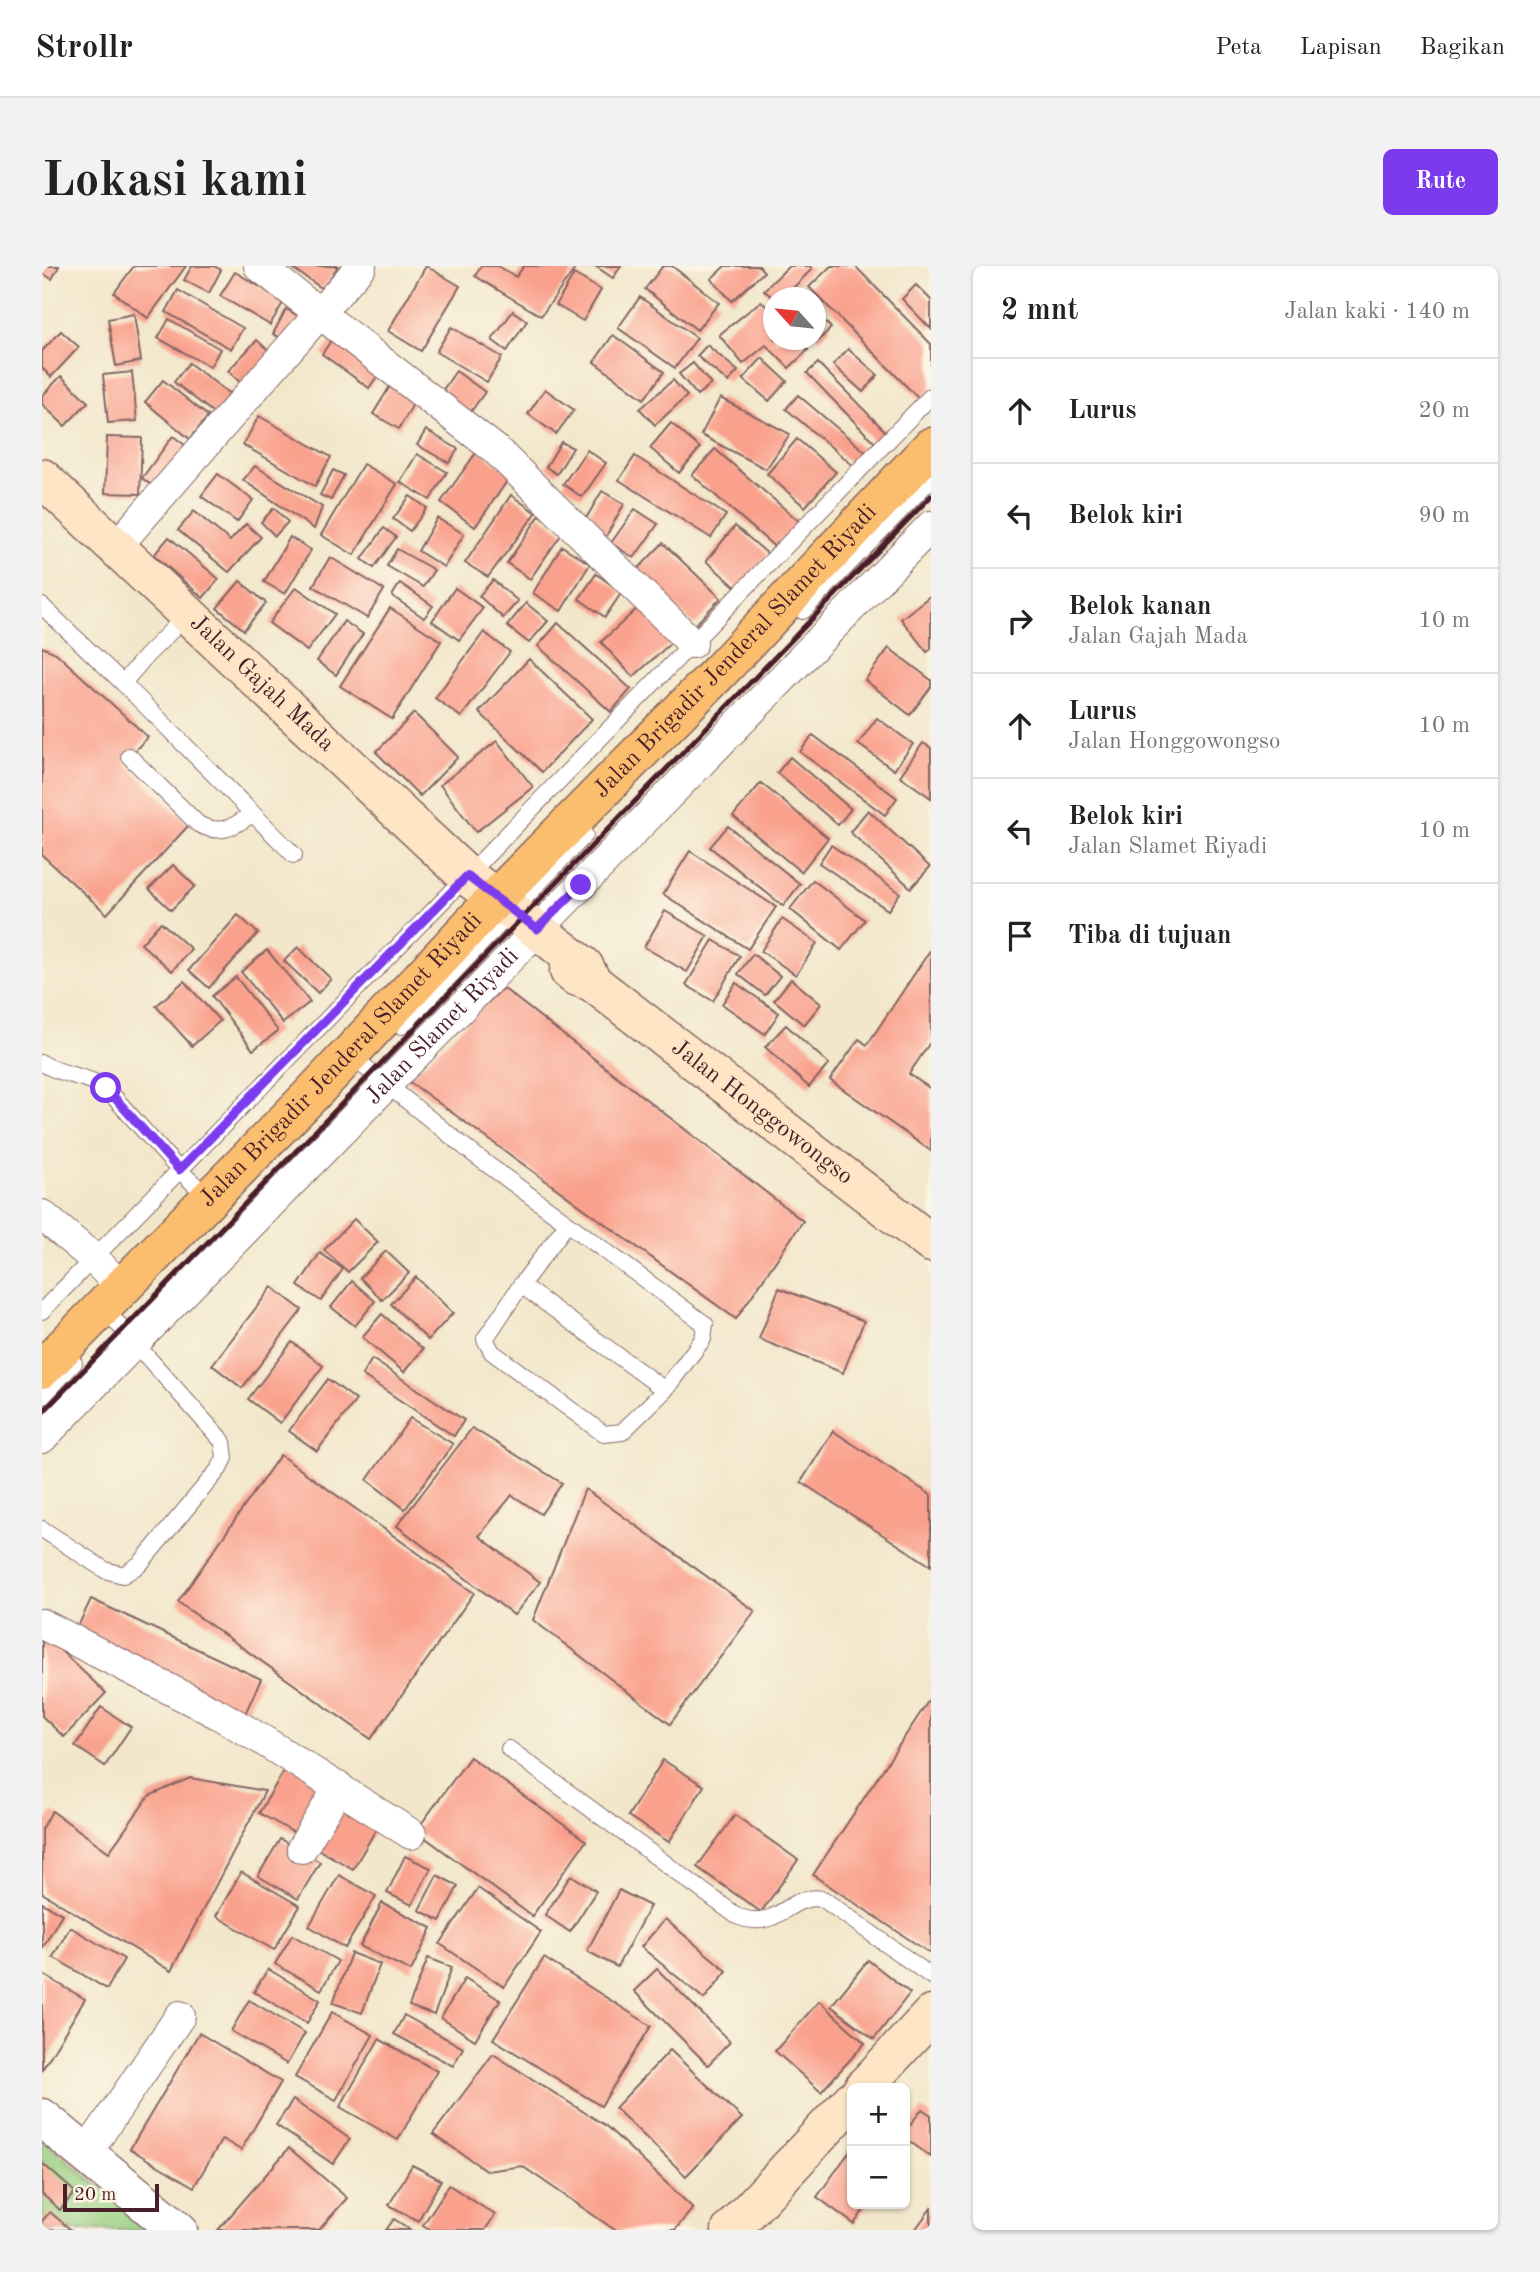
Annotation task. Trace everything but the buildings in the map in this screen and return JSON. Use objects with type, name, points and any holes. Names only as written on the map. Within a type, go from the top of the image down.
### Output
[{"type":"main road","name":"Jalan Brigadir Jenderal Slamet Riyadi","points":[[42,1369],[114,1311],[209,1198],[366,1068],[502,907],[706,657],[931,447]]},
{"type":"main road","name":"Jalan Gajah Mada","points":[[42,478],[502,907]]},
{"type":"main road","name":"Jalan Honggowongso","points":[[502,907],[584,966],[592,982],[931,1242]]},
{"type":"main road","points":[[868,2083],[931,2015]]},
{"type":"main road","points":[[731,2230],[847,2105]]},
{"type":"street","points":[[259,266],[496,450],[706,657]]},
{"type":"street","points":[[116,547],[361,266]]},
{"type":"street","name":"Jalan Slamet Riyadi","points":[[42,1438],[135,1343],[502,907],[931,526]]},
{"type":"street","points":[[42,1215],[93,1258],[114,1311]]},
{"type":"street","points":[[42,1624],[218,1714],[411,1834]]},
{"type":"street","points":[[302,1848],[339,1787]]},
{"type":"street","points":[[86,2154],[180,2016]]},
{"type":"street","points":[[42,2118],[178,2230]]},
{"type":"lane","points":[[706,657],[931,396]]},
{"type":"lane","points":[[796,618],[931,479]]},
{"type":"lane","points":[[42,607],[123,683],[294,855]]},
{"type":"lane","points":[[123,683],[188,614]]},
{"type":"lane","points":[[129,756],[198,824],[212,831],[233,827],[252,814]]},
{"type":"lane","points":[[42,1311],[179,1170],[502,907],[594,826]]},
{"type":"lane","points":[[391,1038],[502,907]]},
{"type":"lane","points":[[42,1063],[56,1072],[94,1080],[106,1088],[179,1170],[209,1198]]},
{"type":"lane","points":[[366,1068],[475,1156],[705,1324],[703,1339],[665,1390],[622,1432],[604,1434],[492,1352],[485,1339],[567,1224]]},
{"type":"lane","points":[[521,1285],[665,1390]]},
{"type":"lane","points":[[42,1529],[105,1570],[123,1575],[140,1564],[219,1469],[225,1458],[223,1442],[135,1343],[114,1311]]},
{"type":"lane","points":[[42,1397],[87,1349]]},
{"type":"lane","points":[[509,1749],[737,1916],[755,1921],[775,1916],[801,1899],[823,1899],[931,1976]]},
{"type":"green space","points":[[42,2139],[152,2230],[42,2230]]},
{"type":"railway","points":[[42,1413],[931,496]]},
{"type":"route","points":[[106,1088],[179,1170],[467,876],[537,929],[581,885]]}]
